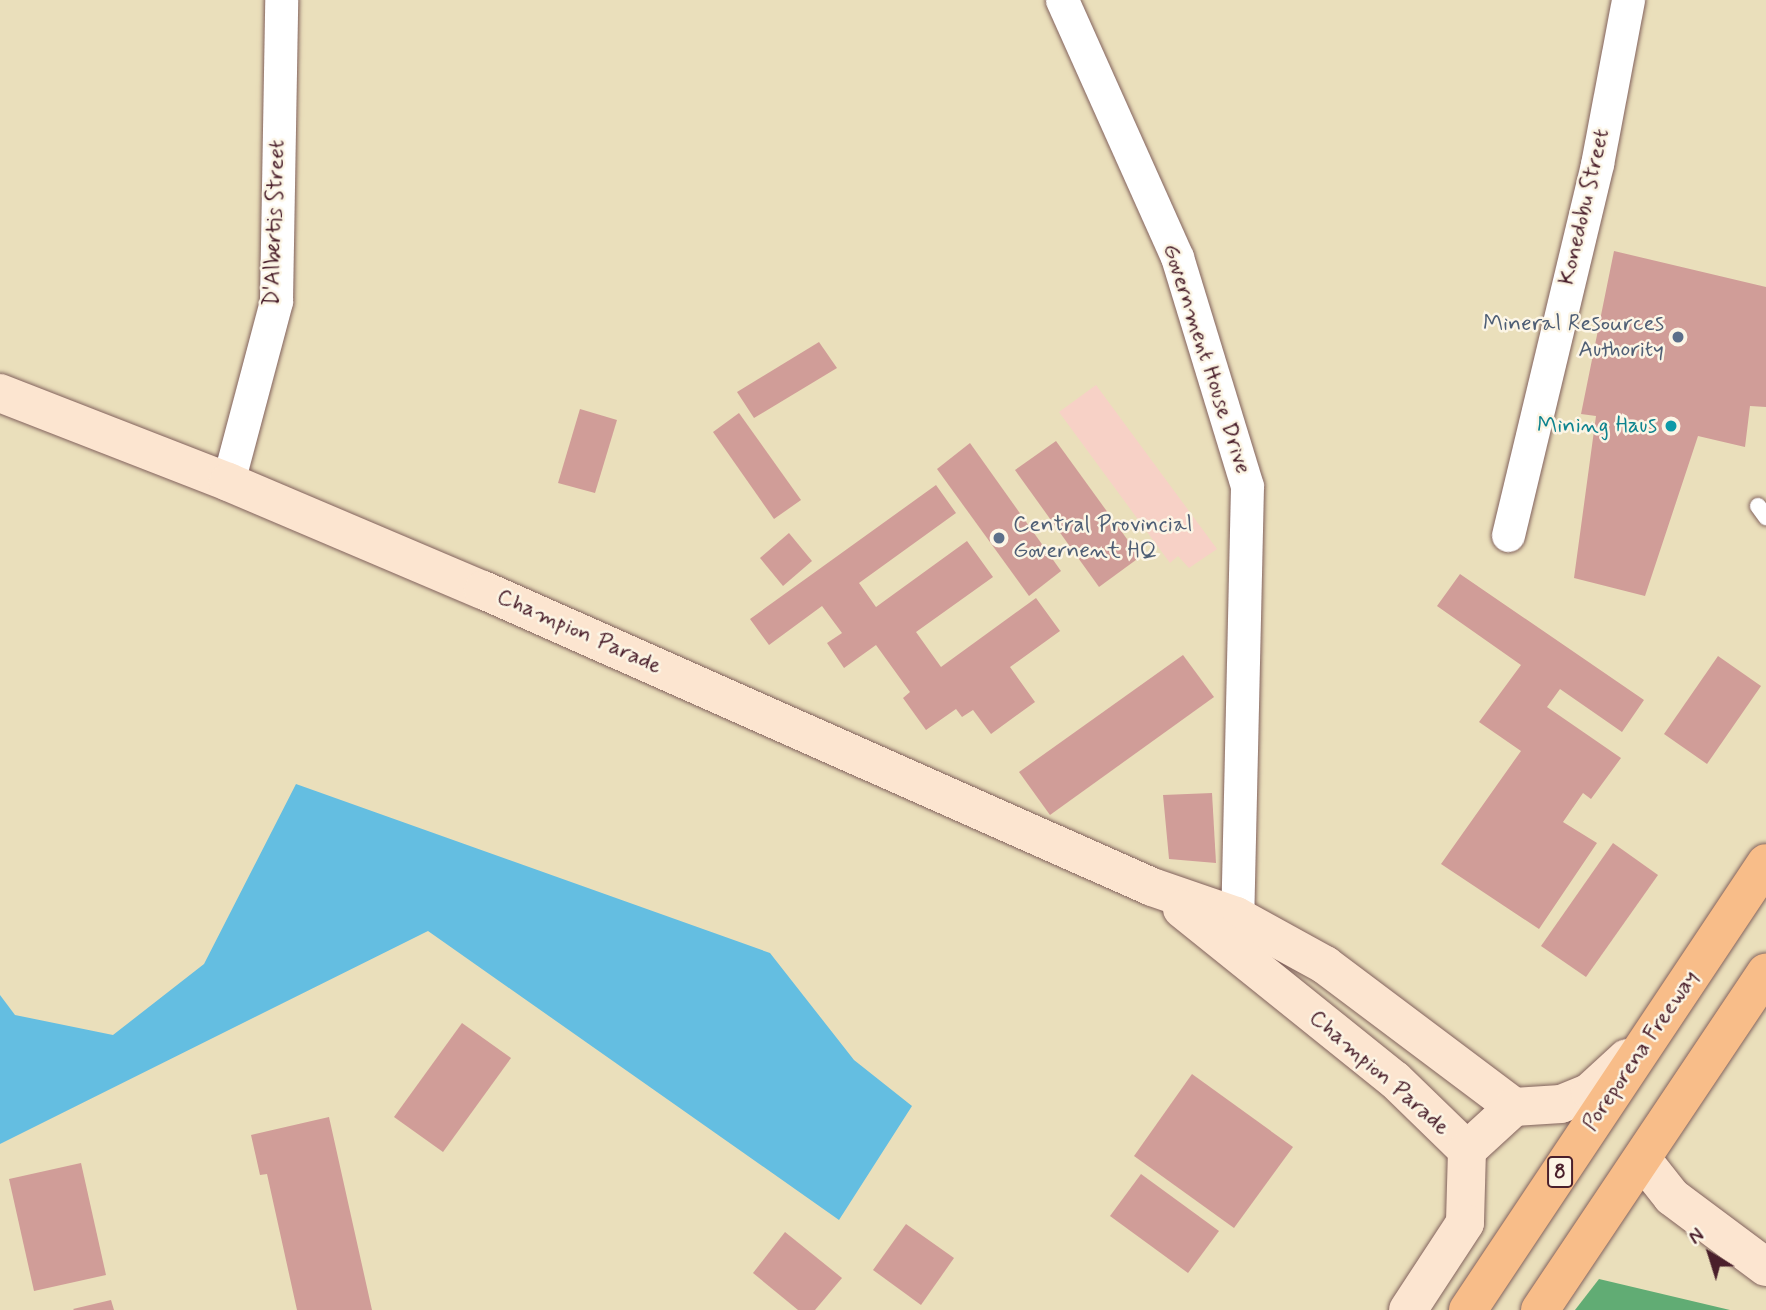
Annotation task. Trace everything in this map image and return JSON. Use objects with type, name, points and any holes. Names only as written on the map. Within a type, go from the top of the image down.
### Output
[{"type":"highway","name":"Poreporena Freeway","points":[[1468,1310],[1766,863]]},
{"type":"highway","points":[[1539,1310],[1766,973]]},
{"type":"main road","name":"Champion Parade","points":[[0,393],[228,482],[483,590],[1152,887],[1236,933],[1325,965],[1514,1107]]},
{"type":"main road","name":"Champion Parade","points":[[1236,933],[1467,1150],[1465,1223],[1408,1310]]},
{"type":"main road","points":[[1467,1150],[1514,1107],[1561,1104],[1590,1092],[1652,1035]]},
{"type":"main road","points":[[1642,1159],[1672,1197],[1766,1267]]},
{"type":"street","name":"D'Albertis Street","points":[[228,482],[276,301],[281,0]]},
{"type":"street","name":"Government House Drive","points":[[1062,0],[1177,257],[1247,486],[1236,933]]},
{"type":"street","name":"Konedobu Street","points":[[1508,535],[1597,164],[1628,0]]},
{"type":"shaded area","points":[[1096,385],[1217,549],[1189,568],[1178,556],[1170,563],[1059,412]]},
{"type":"green space","points":[[1599,1279],[1730,1310],[1575,1310]]},
{"type":"water","points":[[296,784],[770,953],[854,1060],[912,1106],[839,1220],[428,931],[0,1144],[0,995],[15,1015],[113,1035],[204,964]]},
{"type":"building","name":"Mining Haus","points":[[1614,251],[1766,287],[1766,407],[1750,406],[1745,447],[1698,436],[1645,596],[1574,578],[1596,416],[1581,414]]},
{"type":"building","points":[[819,342],[837,368],[754,418],[737,392]]},
{"type":"building","points":[[580,409],[617,420],[595,493],[558,483]]},
{"type":"building","points":[[739,413],[801,500],[774,519],[713,432]]},
{"type":"building","points":[[1056,441],[1140,557],[1099,587],[1015,470]]},
{"type":"building","points":[[970,443],[1061,571],[1029,596],[937,469]]},
{"type":"building","points":[[936,485],[956,513],[859,583],[876,607],[967,541],[993,577],[916,632],[941,667],[1036,598],[1060,631],[1010,667],[1035,702],[991,734],[973,710],[962,717],[956,709],[926,730],[903,698],[910,692],[876,645],[844,668],[827,643],[842,633],[822,606],[769,645],[750,619]]},
{"type":"building","points":[[789,533],[812,561],[783,586],[760,558]]},
{"type":"building","points":[[1460,574],[1644,700],[1622,732],[1560,689],[1547,707],[1621,758],[1591,799],[1583,793],[1563,822],[1597,843],[1539,929],[1441,864],[1521,751],[1479,722],[1521,665],[1437,606]]},
{"type":"building","points":[[1183,655],[1214,697],[1050,815],[1019,772]]},
{"type":"building","points":[[1718,656],[1761,686],[1707,764],[1664,734]]},
{"type":"building","points":[[1212,793],[1216,863],[1169,859],[1163,795]]},
{"type":"building","points":[[1613,843],[1658,875],[1586,977],[1541,946]]},
{"type":"building","points":[[462,1023],[511,1058],[443,1152],[394,1117]]},
{"type":"building","points":[[1192,1074],[1293,1147],[1234,1228],[1134,1156]]},
{"type":"building","points":[[329,1117],[372,1310],[297,1310],[267,1174],[260,1175],[251,1135]]},
{"type":"building","points":[[81,1163],[106,1275],[34,1291],[9,1179]]},
{"type":"building","points":[[1141,1174],[1219,1231],[1188,1273],[1110,1216]]},
{"type":"building","points":[[906,1224],[954,1258],[921,1305],[873,1270]]},
{"type":"building","points":[[785,1232],[842,1278],[815,1310],[798,1310],[753,1273]]},
{"type":"building","points":[[111,1300],[114,1310],[73,1309]]},
{"type":"place","name":"Mineral Resources Authority","points":[[1678,337]]},
{"type":"place","name":"Mining Haus","points":[[1671,426]]},
{"type":"place","name":"Central Provincial Governent HQ","points":[[999,538]]}]
